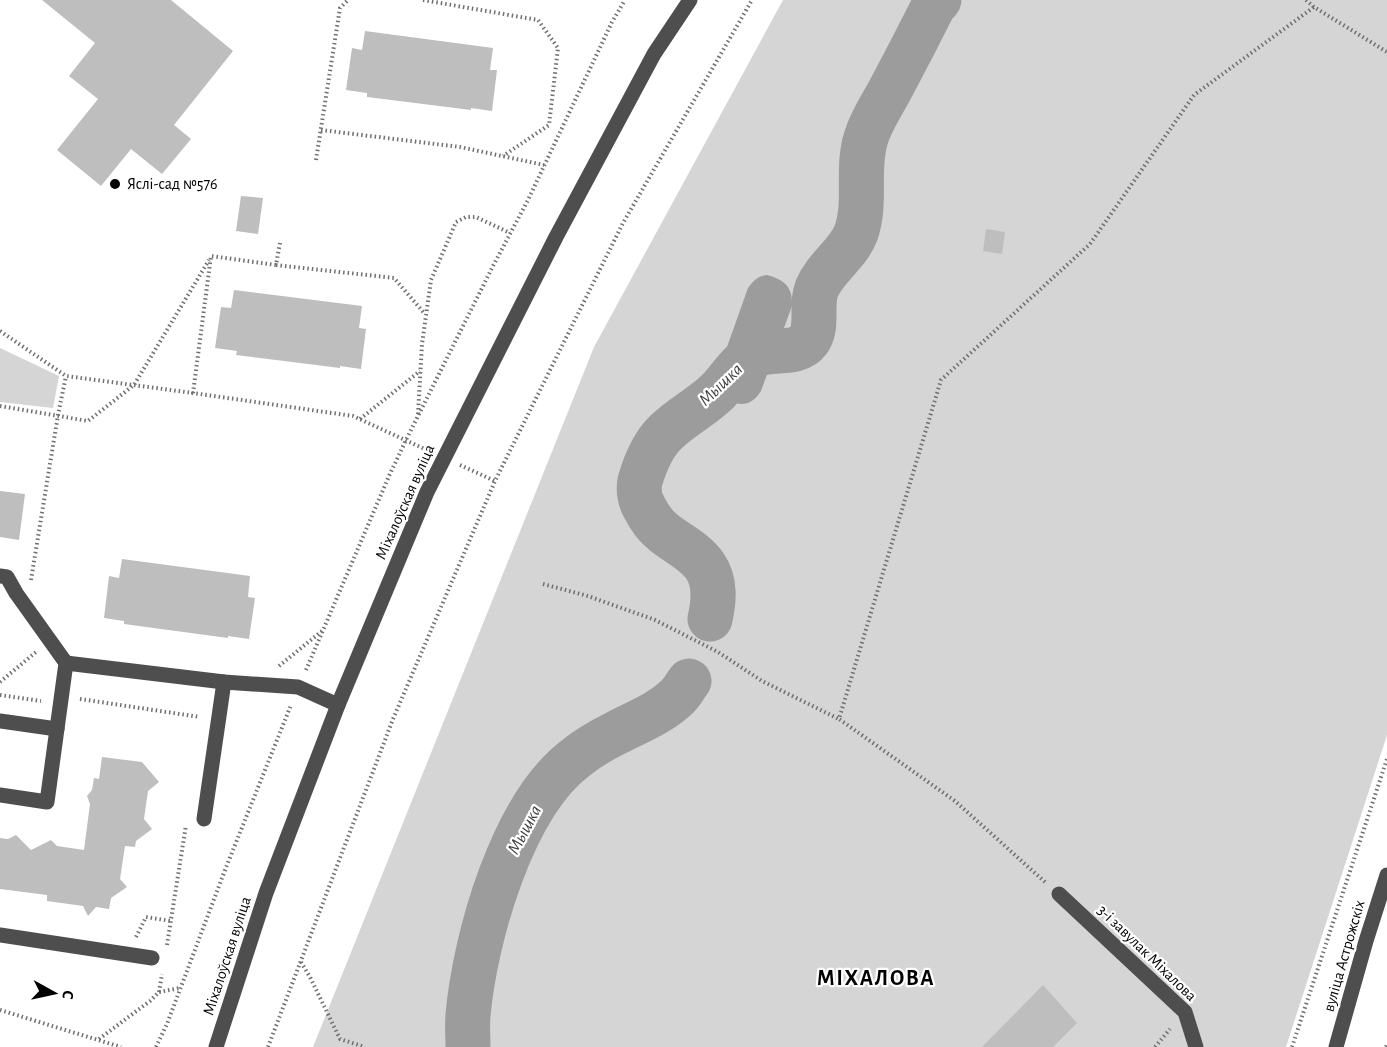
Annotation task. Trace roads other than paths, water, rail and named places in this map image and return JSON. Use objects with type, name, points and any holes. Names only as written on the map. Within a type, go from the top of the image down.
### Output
[{"type":"street","name":"Міхалоўская вуліца","points":[[216,1047],[266,893],[338,705],[427,492],[556,237],[654,54],[690,0]]},
{"type":"street","points":[[0,576],[7,577],[66,663],[47,801],[0,795]]},
{"type":"street","points":[[66,663],[224,682],[298,687],[338,705]]},
{"type":"street","points":[[204,819],[224,682]]},
{"type":"street","points":[[0,721],[57,729]]},
{"type":"street","name":"вуліца Астрожскіх","points":[[1336,1047],[1387,875]]},
{"type":"street","name":"3-і завулак Міхалова","points":[[1059,894],[1185,1012],[1196,1047]]},
{"type":"street","points":[[0,935],[159,955]]},
{"type":"waterway","name":"Мышка","points":[[710,619],[713,592],[709,572],[696,556],[657,527],[650,517],[640,498],[639,491],[644,468],[660,438],[712,397],[743,363],[760,353],[790,350],[803,346],[808,341],[813,329],[817,288],[848,248],[856,233],[861,209],[863,150],[868,132],[934,5],[939,0]]},
{"type":"waterway","name":"Мышка","points":[[468,1047],[472,984],[488,912],[516,839],[534,807],[554,779],[577,757],[601,741],[664,707],[678,696],[689,681]]},
{"type":"place","name":"Яслі-сад №576","points":[[115,184]]},
{"type":"district","name":"МІХАЛОВА","points":[[876,978]]}]
